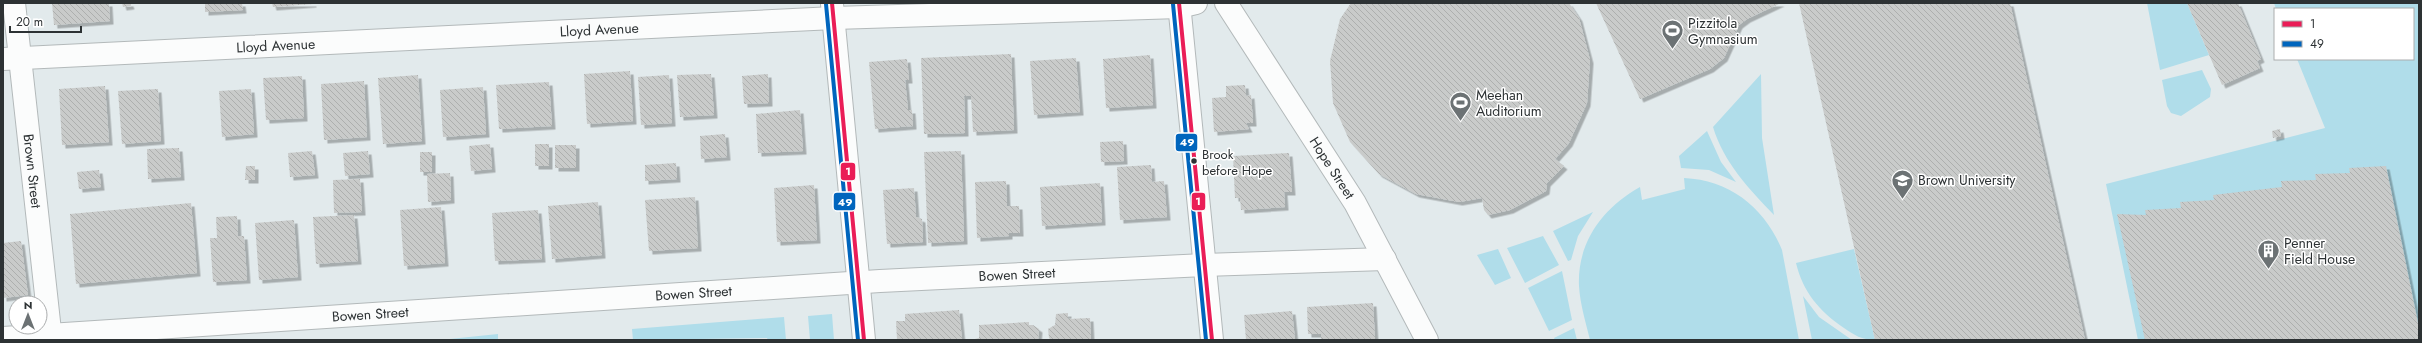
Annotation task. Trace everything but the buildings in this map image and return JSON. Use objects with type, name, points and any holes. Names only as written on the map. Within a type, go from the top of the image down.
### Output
[{"type":"street","name":"Brown Street","points":[[14,3],[12,59],[50,337]]},
{"type":"street","name":"Hope Street","points":[[1226,3],[1355,203],[1427,340]]},
{"type":"street","name":"Lloyd Avenue","points":[[12,59],[833,10],[1185,4]]},
{"type":"street","points":[[1185,4],[1204,265],[1212,340]]},
{"type":"street","points":[[833,10],[860,283],[864,340]]},
{"type":"street","name":"Bowen Street","points":[[3,338],[50,337],[860,283],[1204,265],[1385,259]]},
{"type":"shaded area","points":[[2147,3],[2187,3],[2209,55],[2160,70]]},
{"type":"shaded area","name":"Penner Field House","points":[[2274,3],[2419,3],[2419,340],[2138,340],[2106,184],[2325,128],[2297,60],[2414,60],[2414,8],[2276,8]]},
{"type":"shaded area","points":[[2202,70],[2211,89],[2210,97],[2181,116],[2171,113],[2167,106],[2162,80]]},
{"type":"shaded area","points":[[1761,74],[1762,138],[1774,215],[1738,175],[1724,152],[1713,127]]},
{"type":"shaded area","points":[[1707,131],[1721,162],[1736,182],[1709,170],[1681,168],[1679,156]]},
{"type":"shaded area","points":[[1684,178],[1716,184],[1731,191],[1756,209],[1766,221],[1782,250],[1799,340],[1590,340],[1583,313],[1579,286],[1582,255],[1595,228],[1615,205],[1640,187],[1642,200],[1685,189]]},
{"type":"shaded area","points":[[1593,212],[1578,236],[1571,260],[1568,261],[1553,231]]},
{"type":"shaded area","points":[[1543,236],[1559,265],[1525,283],[1507,248]]},
{"type":"shaded area","points":[[1498,249],[1511,278],[1495,285],[1477,255]]},
{"type":"shaded area","points":[[1854,249],[1875,340],[1862,338],[1855,335],[1827,315],[1813,300],[1808,292],[1796,263]]},
{"type":"shaded area","points":[[1562,271],[1572,320],[1549,331],[1528,288]]},
{"type":"shaded area","points":[[1803,296],[1819,317],[1852,340],[1812,340]]},
{"type":"shaded area","points":[[832,314],[834,340],[810,340],[808,316]]},
{"type":"shaded area","points":[[784,317],[786,340],[768,340],[767,338],[633,340],[632,329]]},
{"type":"shaded area","points":[[1574,328],[1577,340],[1555,340],[1554,338]]},
{"type":"shaded area","points":[[498,334],[498,340],[440,340]]},
{"type":"transit line","name":"1","points":[[832,3],[864,340]]},
{"type":"transit line","name":"1","points":[[1179,3],[1212,340]]},
{"type":"transit line","name":"49","points":[[826,4],[858,340]]},
{"type":"transit line","name":"49","points":[[1173,4],[1206,340]]},
{"type":"place","name":"Pizzitola Gymnasium","points":[[1673,50]]},
{"type":"place","name":"Meehan Auditorium","points":[[1460,122]]},
{"type":"place","name":"Brook before Hope","points":[[1194,161]]},
{"type":"place","name":"Brown University","points":[[1902,200]]},
{"type":"place","name":"Penner Field House","points":[[2268,270]]}]
